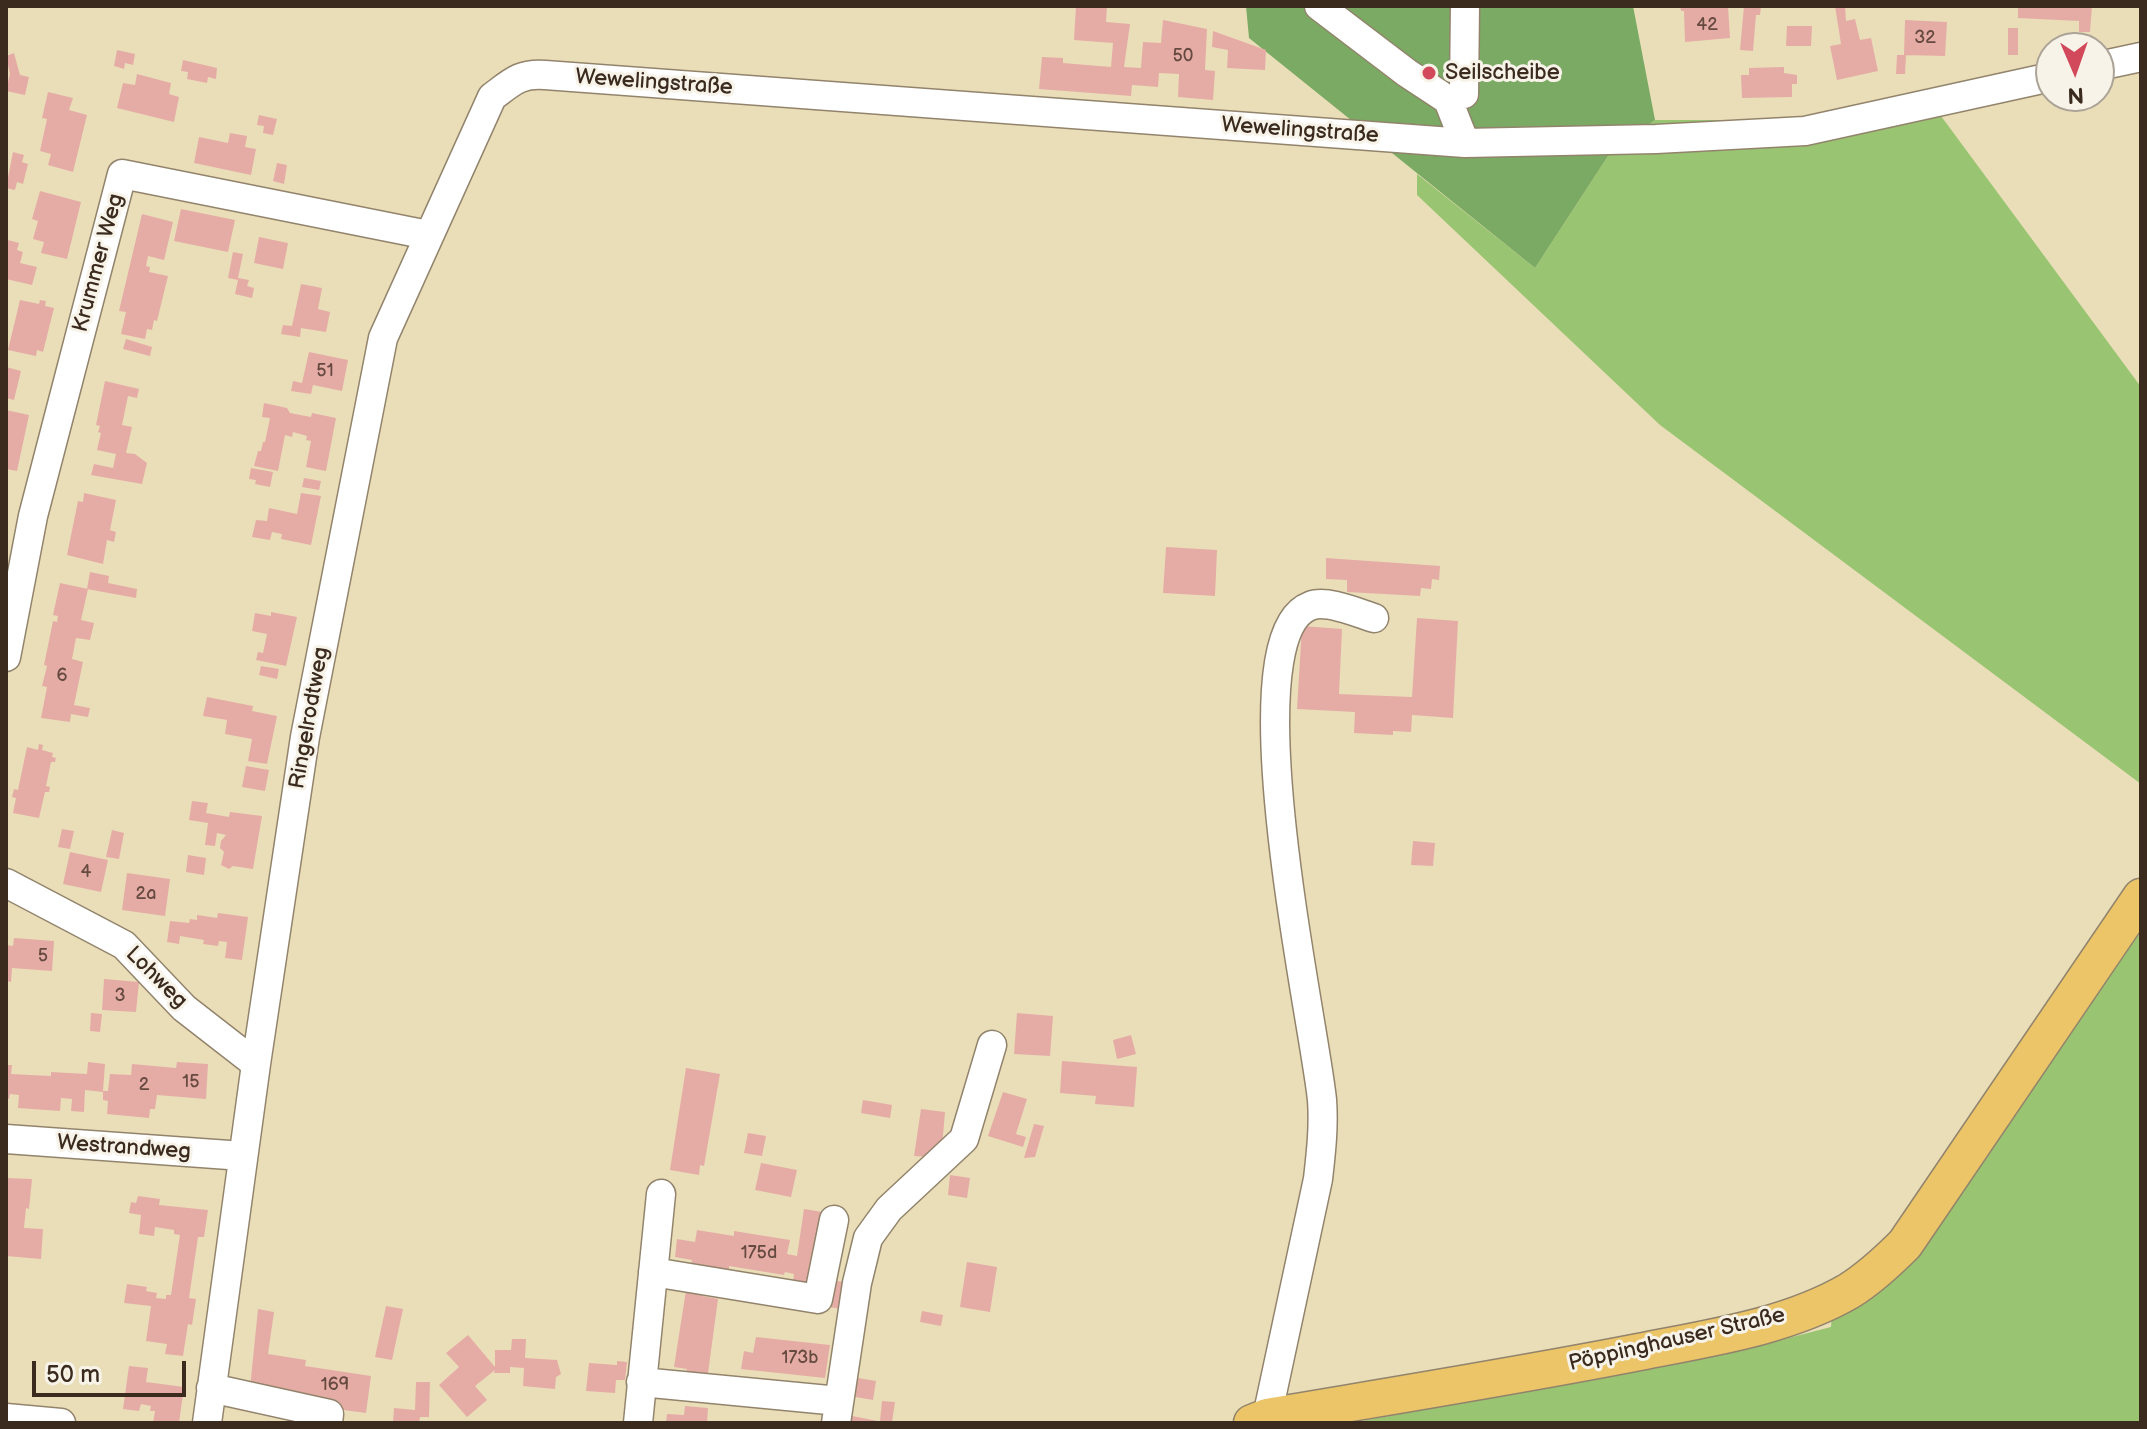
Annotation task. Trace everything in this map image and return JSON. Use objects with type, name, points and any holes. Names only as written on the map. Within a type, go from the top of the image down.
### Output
[{"type":"main road","name":"Pöppinghauser Straße","points":[[1259,1420],[1691,1342],[1745,1330],[1808,1310],[1849,1291],[1905,1244],[2141,897]]},
{"type":"street","points":[[1319,6],[1448,100],[1465,143]]},
{"type":"street","points":[[1464,94],[1465,6]]},
{"type":"street","points":[[2115,63],[2141,57]]},
{"type":"street","name":"Ringelrodtweg","points":[[207,1423],[305,737],[383,338],[492,97],[528,74],[545,75]]},
{"type":"street","name":"Wewelingstraße","points":[[545,75],[1465,143],[1656,139],[1805,131],[2035,81]]},
{"type":"street","name":"Krummer Weg","points":[[6,657],[33,516],[122,174],[428,235]]},
{"type":"street","points":[[1259,1420],[1318,1179],[1322,1146],[1321,1091],[1294,933],[1275,749],[1275,678],[1285,634],[1294,619],[1310,605],[1333,605],[1374,618]]},
{"type":"street","name":"Lohweg","points":[[6,883],[124,945],[184,1008],[256,1064]]},
{"type":"street","points":[[641,1382],[837,1412],[857,1283],[868,1238],[889,1209],[964,1139],[992,1045]]},
{"type":"street","name":"Westrandweg","points":[[6,1139],[243,1156]]},
{"type":"street","points":[[638,1423],[661,1194]]},
{"type":"street","points":[[653,1272],[818,1299],[834,1220]]},
{"type":"street","points":[[211,1388],[329,1414],[328,1423]]},
{"type":"street","points":[[6,1418],[61,1423]]},
{"type":"green space","points":[[1246,6],[1633,6],[1655,120],[1608,156],[1535,268],[1249,38]]},
{"type":"green space","points":[[1927,97],[2141,387],[2141,784],[1660,425],[1417,195],[1417,174],[1535,268],[1608,156],[1655,120],[1778,120]]},
{"type":"green space","points":[[2141,918],[2141,1423],[1351,1423],[1722,1355],[1831,1327],[1832,1310]]},
{"type":"building","points":[[1076,6],[1107,6],[1106,22],[1130,24],[1124,67],[1141,68],[1143,42],[1161,43],[1163,20],[1207,29],[1205,70],[1215,71],[1213,100],[1178,97],[1179,74],[1159,73],[1158,87],[1132,85],[1131,96],[1039,89],[1042,57],[1063,58],[1063,63],[1111,67],[1113,43],[1074,40]]},
{"type":"building","points":[[1680,6],[1728,6],[1730,38],[1685,42],[1684,11]]},
{"type":"building","points":[[1744,6],[1761,6],[1760,15],[1756,15],[1753,51],[1740,50]]},
{"type":"building","points":[[1835,6],[1845,6],[1846,21],[1855,19],[1860,40],[1871,38],[1878,71],[1837,80],[1830,46],[1841,44]]},
{"type":"building","points":[[2018,6],[2092,6],[2090,32],[2079,32],[2079,21],[2018,18]]},
{"type":"building","points":[[1905,20],[1947,22],[1945,56],[1904,55]]},
{"type":"building","points":[[1787,26],[1812,26],[1811,46],[1786,46]]},
{"type":"building","points":[[2008,28],[2018,28],[2018,55],[2008,55]]},
{"type":"building","points":[[1213,31],[1266,50],[1265,70],[1227,68],[1228,50],[1212,47]]},
{"type":"building","points":[[117,50],[135,54],[133,65],[125,63],[124,69],[114,66]]},
{"type":"building","points":[[14,53],[20,75],[29,77],[25,95],[6,91],[10,74],[6,56]]},
{"type":"building","points":[[1897,55],[1906,55],[1905,74],[1896,74]]},
{"type":"building","points":[[183,60],[217,68],[216,79],[208,77],[207,83],[187,79],[188,72],[181,71]]},
{"type":"building","points":[[1784,67],[1784,73],[1797,75],[1797,84],[1792,84],[1792,97],[1742,98],[1741,75],[1749,75],[1749,68]]},
{"type":"building","points":[[137,74],[171,83],[169,94],[179,97],[174,122],[117,108],[123,83],[135,85]]},
{"type":"building","points":[[48,92],[73,98],[69,110],[87,115],[73,172],[48,165],[51,154],[40,151],[47,119],[42,118]]},
{"type":"building","points":[[259,115],[277,119],[273,135],[263,133],[264,126],[257,125]]},
{"type":"building","points":[[230,133],[247,136],[245,147],[256,149],[251,175],[194,163],[199,137],[228,143]]},
{"type":"building","points":[[13,152],[24,155],[22,162],[28,164],[23,184],[17,182],[15,190],[6,188]]},
{"type":"building","points":[[277,163],[287,165],[284,184],[273,181]]},
{"type":"building","points":[[40,191],[81,202],[67,259],[41,253],[44,242],[33,239],[38,221],[32,219]]},
{"type":"building","points":[[181,209],[235,220],[228,252],[174,241]]},
{"type":"building","points":[[142,214],[173,222],[164,260],[148,256],[146,266],[150,267],[149,272],[168,276],[157,321],[154,320],[152,330],[147,329],[145,339],[121,334],[126,312],[119,311]]},
{"type":"building","points":[[259,237],[288,243],[283,269],[254,263]]},
{"type":"building","points":[[8,240],[19,243],[17,250],[23,252],[20,263],[37,267],[32,285],[6,279]]},
{"type":"building","points":[[233,252],[243,254],[238,278],[249,280],[247,286],[254,288],[252,298],[235,294],[238,280],[228,278]]},
{"type":"building","points":[[301,284],[322,288],[318,309],[330,312],[326,332],[301,328],[300,337],[281,334],[283,325],[292,326]]},
{"type":"building","points":[[20,300],[39,304],[40,300],[46,301],[45,306],[54,308],[43,352],[37,350],[36,356],[8,350]]},
{"type":"building","points":[[126,339],[152,347],[150,356],[123,349]]},
{"type":"building","points":[[309,352],[348,360],[342,391],[313,385],[311,394],[291,391],[293,381],[302,383]]},
{"type":"building","points":[[6,367],[21,371],[14,400],[6,398]]},
{"type":"building","points":[[105,381],[139,389],[137,398],[128,396],[122,425],[132,427],[126,453],[135,454],[147,463],[142,484],[91,475],[94,464],[113,468],[116,454],[97,450],[101,433],[98,432],[100,426],[96,425]]},
{"type":"building","points":[[264,403],[287,408],[290,413],[336,418],[326,471],[306,467],[311,441],[306,440],[307,436],[293,432],[292,437],[285,435],[278,471],[254,466],[258,451],[265,442],[270,418],[262,417]]},
{"type":"building","points":[[6,410],[29,415],[17,471],[6,469]]},
{"type":"building","points":[[251,468],[273,472],[270,487],[255,484],[256,480],[249,479]]},
{"type":"building","points":[[304,478],[321,481],[319,490],[302,487]]},
{"type":"building","points":[[84,493],[116,500],[110,530],[116,532],[114,542],[107,540],[103,564],[67,555],[78,501],[83,502]]},
{"type":"building","points":[[301,493],[321,496],[311,545],[281,539],[282,534],[272,532],[270,540],[252,537],[256,520],[267,521],[269,508],[297,514]]},
{"type":"building","points":[[1166,547],[1217,550],[1215,596],[1163,593]]},
{"type":"building","points":[[1326,558],[1440,566],[1439,580],[1432,579],[1431,589],[1421,588],[1420,596],[1347,592],[1347,580],[1326,579]]},
{"type":"building","points":[[90,572],[109,576],[108,583],[137,589],[136,598],[87,589]]},
{"type":"building","points":[[60,583],[88,589],[81,620],[94,623],[90,640],[76,638],[72,659],[83,662],[74,705],[90,708],[88,717],[71,714],[70,722],[41,718],[47,687],[42,686],[47,666],[44,665],[53,621],[57,622],[58,616],[53,615]]},
{"type":"building","points":[[271,612],[297,617],[286,666],[256,660],[258,652],[263,653],[267,634],[252,631],[255,613],[271,616]]},
{"type":"building","points":[[1417,618],[1458,621],[1453,718],[1412,715],[1411,732],[1393,731],[1393,735],[1354,733],[1355,712],[1297,709],[1302,626],[1342,629],[1339,694],[1412,697]]},
{"type":"building","points":[[261,666],[279,669],[277,679],[259,675]]},
{"type":"building","points":[[207,697],[253,706],[252,711],[277,716],[267,764],[248,761],[252,739],[225,734],[227,720],[203,716]]},
{"type":"building","points":[[39,744],[43,745],[42,750],[53,753],[52,757],[56,758],[55,762],[51,762],[46,786],[50,787],[49,792],[45,792],[39,818],[13,813],[16,798],[12,797],[14,789],[18,790],[27,747],[38,750]]},
{"type":"building","points":[[246,766],[269,770],[265,791],[242,787]]},
{"type":"building","points":[[192,801],[208,803],[206,813],[229,817],[230,812],[262,816],[253,869],[233,866],[229,869],[221,865],[224,852],[220,848],[221,841],[226,835],[217,833],[215,846],[205,845],[208,823],[189,820]]},
{"type":"building","points":[[62,829],[74,831],[70,849],[58,847]]},
{"type":"building","points":[[112,830],[124,833],[119,859],[106,857]]},
{"type":"building","points":[[1413,841],[1435,843],[1433,866],[1411,865]]},
{"type":"building","points":[[70,852],[108,860],[101,892],[63,884]]},
{"type":"building","points":[[188,855],[206,858],[204,875],[186,872]]},
{"type":"building","points":[[127,873],[170,879],[165,916],[122,910]]},
{"type":"building","points":[[218,913],[248,917],[242,960],[225,958],[227,942],[219,941],[218,946],[180,936],[179,944],[167,942],[170,921],[189,923],[190,919],[197,920],[197,915],[217,918]]},
{"type":"building","points":[[14,938],[54,941],[52,971],[12,968],[11,982],[6,981],[6,945],[13,946]]},
{"type":"building","points":[[104,979],[139,982],[136,1012],[102,1010]]},
{"type":"building","points":[[91,1013],[102,1014],[100,1032],[90,1031]]},
{"type":"building","points":[[1017,1013],[1053,1016],[1050,1056],[1014,1054]]},
{"type":"building","points":[[1131,1035],[1136,1054],[1117,1059],[1113,1040]]},
{"type":"building","points":[[1062,1061],[1137,1067],[1134,1107],[1095,1104],[1096,1096],[1060,1093]]},
{"type":"building","points":[[88,1062],[105,1064],[103,1091],[108,1091],[110,1074],[131,1075],[132,1064],[176,1068],[177,1062],[208,1064],[206,1099],[157,1095],[155,1109],[150,1109],[149,1118],[107,1114],[108,1101],[103,1100],[103,1092],[85,1090],[84,1112],[71,1111],[72,1099],[61,1098],[60,1111],[18,1108],[19,1095],[10,1094],[6,1099],[6,1065],[12,1065],[11,1074],[51,1076],[51,1072],[87,1074]]},
{"type":"building","points":[[686,1068],[720,1074],[704,1166],[700,1165],[699,1175],[670,1170]]},
{"type":"building","points":[[1003,1092],[1027,1099],[1016,1134],[1026,1137],[1023,1147],[988,1136]]},
{"type":"building","points":[[863,1100],[892,1105],[890,1118],[861,1113]]},
{"type":"building","points":[[921,1109],[945,1112],[942,1147],[928,1157],[914,1156]]},
{"type":"building","points":[[1034,1124],[1044,1126],[1035,1157],[1024,1158]]},
{"type":"building","points":[[748,1133],[766,1136],[762,1156],[744,1153]]},
{"type":"building","points":[[761,1163],[797,1170],[791,1197],[755,1190]]},
{"type":"building","points":[[950,1175],[970,1178],[967,1198],[948,1195]]},
{"type":"building","points":[[6,1178],[32,1179],[24,1228],[43,1229],[41,1259],[6,1256]]},
{"type":"building","points":[[138,1196],[160,1199],[159,1205],[208,1210],[204,1237],[198,1237],[189,1298],[196,1299],[183,1356],[165,1354],[167,1344],[146,1341],[151,1306],[124,1303],[127,1284],[147,1287],[146,1291],[157,1293],[156,1298],[166,1299],[166,1295],[171,1295],[180,1235],[174,1234],[174,1230],[155,1227],[154,1236],[139,1234],[141,1215],[129,1213],[131,1202],[136,1203]]},
{"type":"building","points":[[804,1209],[822,1212],[810,1284],[793,1282],[794,1274],[785,1272],[784,1275],[729,1266],[729,1270],[691,1265],[692,1260],[675,1257],[677,1239],[695,1242],[697,1230],[734,1236],[734,1231],[790,1240],[787,1254],[797,1256]]},
{"type":"building","points":[[967,1262],[997,1267],[990,1312],[960,1307]]},
{"type":"building","points":[[832,1280],[849,1283],[845,1309],[827,1307]]},
{"type":"building","points":[[687,1284],[704,1287],[702,1296],[718,1299],[708,1373],[714,1374],[712,1382],[685,1378],[687,1369],[674,1367]]},
{"type":"building","points":[[386,1306],[403,1309],[392,1360],[375,1357]]},
{"type":"building","points":[[258,1309],[274,1312],[268,1354],[306,1360],[305,1366],[371,1376],[366,1413],[298,1404],[250,1388]]},
{"type":"building","points":[[922,1311],[943,1315],[941,1326],[920,1322]]},
{"type":"building","points":[[468,1335],[495,1367],[495,1350],[511,1350],[512,1339],[526,1339],[525,1358],[557,1360],[561,1374],[556,1377],[555,1389],[523,1386],[524,1368],[510,1367],[510,1373],[494,1373],[495,1370],[475,1386],[487,1400],[467,1417],[439,1385],[459,1367],[446,1353]]},
{"type":"building","points":[[756,1337],[830,1345],[825,1378],[741,1369],[744,1351],[753,1353]]},
{"type":"building","points":[[617,1361],[627,1362],[625,1380],[616,1380],[615,1393],[586,1391],[589,1363],[617,1365]]},
{"type":"building","points":[[129,1366],[148,1368],[146,1382],[184,1387],[179,1423],[153,1423],[155,1411],[150,1411],[151,1406],[141,1404],[139,1411],[123,1409]]},
{"type":"building","points":[[846,1376],[876,1381],[873,1400],[844,1395]]},
{"type":"building","points":[[416,1382],[430,1382],[429,1417],[420,1417],[419,1423],[393,1423],[394,1408],[415,1410]]},
{"type":"building","points":[[882,1401],[895,1402],[892,1422],[880,1421]]},
{"type":"building","points":[[685,1406],[708,1408],[707,1423],[666,1423],[667,1414],[684,1415]]},
{"type":"building","points":[[842,1414],[883,1422],[883,1423],[840,1423]]},
{"type":"place","name":"Seilscheibe","points":[[1429,73]]}]
